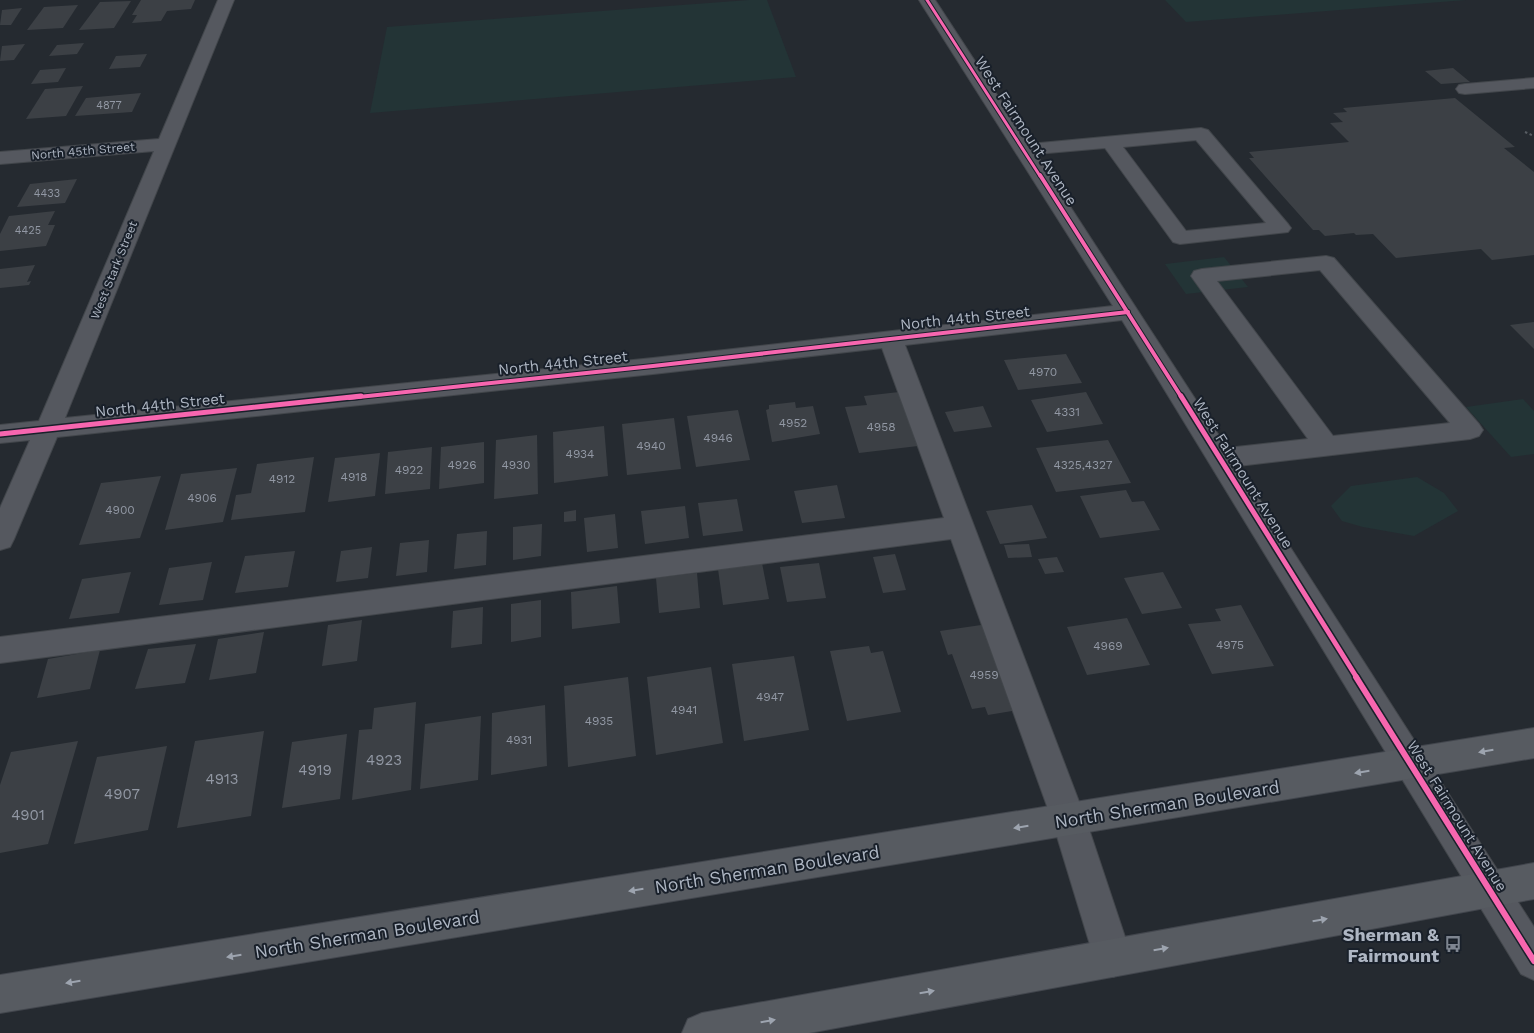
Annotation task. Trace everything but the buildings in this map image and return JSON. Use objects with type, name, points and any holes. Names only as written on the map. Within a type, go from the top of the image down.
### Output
[{"type":"main road","name":"North Sherman Boulevard","points":[[0,994],[1534,743]]},
{"type":"main road","points":[[702,1033],[1534,881]]},
{"type":"street","name":"West Stark Street","points":[[0,539],[48,429],[226,0]]},
{"type":"street","name":"West Fairmount Avenue","points":[[927,0],[1128,312],[1534,961]]},
{"type":"street","points":[[1465,89],[1534,83]]},
{"type":"street","points":[[1023,150],[1110,142],[1201,134],[1281,228],[1180,238],[1110,142]]},
{"type":"street","name":"North 45th Street","points":[[0,158],[165,144]]},
{"type":"street","points":[[1219,459],[1327,447],[1470,430],[1326,263],[1202,276],[1327,447]]},
{"type":"street","name":"North 44th Street","points":[[0,434],[653,366],[1128,312]]},
{"type":"street","points":[[890,339],[1069,820],[1113,958]]},
{"type":"street","points":[[0,650],[960,526]]},
{"type":"path","points":[[1525,132],[1534,136]]},
{"type":"shaded area","points":[[767,0],[796,77],[370,113],[387,27]]},
{"type":"shaded area","points":[[1165,0],[1466,0],[1186,22]]},
{"type":"shaded area","points":[[1224,257],[1248,287],[1186,294],[1165,264]]},
{"type":"shaded area","points":[[1523,399],[1534,411],[1534,454],[1511,457],[1466,407]]},
{"type":"shaded area","points":[[1417,477],[1444,493],[1458,511],[1414,536],[1363,527],[1342,521],[1331,506],[1351,486]]},
{"type":"cycle path","points":[[927,0],[1128,312],[1534,961]]},
{"type":"cycle path","points":[[0,434],[653,366],[1128,312]]},
{"type":"place","name":"Sherman & Fairmount","points":[[1453,944]]}]
